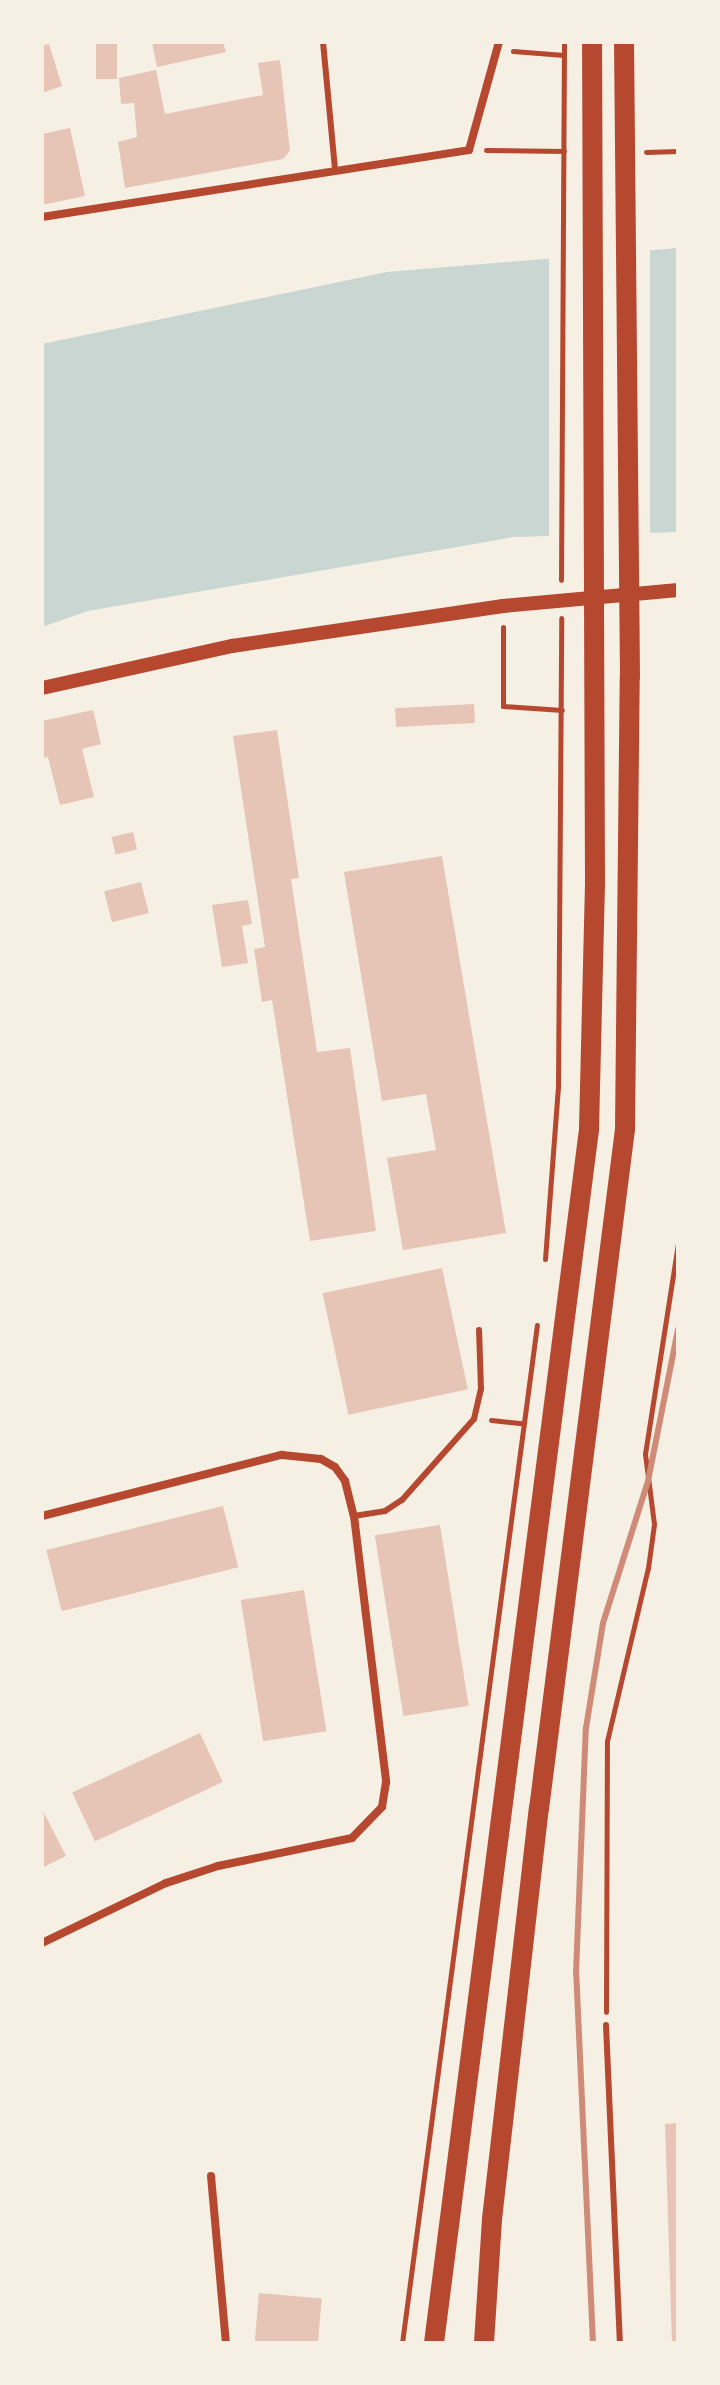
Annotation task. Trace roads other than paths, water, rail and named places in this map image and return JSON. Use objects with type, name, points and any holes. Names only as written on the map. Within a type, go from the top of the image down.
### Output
[{"type":"highway","points":[[434,2343],[589,1129],[595,676],[592,42]]},
{"type":"highway","points":[[484,2343],[492,2219],[536,1840],[625,1129],[630,676],[624,42]]},
{"type":"street","points":[[42,217],[335,168],[469,150],[498,46]]},
{"type":"street","points":[[42,688],[232,646],[503,606],[678,590]]},
{"type":"street","points":[[42,1516],[301,1455],[335,1467],[345,1481],[354,1516],[386,1782],[382,1807],[369,1825],[341,1841],[218,1866],[166,1883],[42,1943]]},
{"type":"street","points":[[211,2176],[226,2343]]},
{"type":"lane","points":[[323,42],[335,168]]},
{"type":"lane","points":[[354,1516],[385,1511],[402,1500],[474,1419],[481,1389],[479,1330]]},
{"type":"lane","points":[[606,2025],[620,2343]]},
{"type":"railway","points":[[593,2343],[576,1973],[586,1728],[603,1623],[648,1481],[678,1329]]}]
